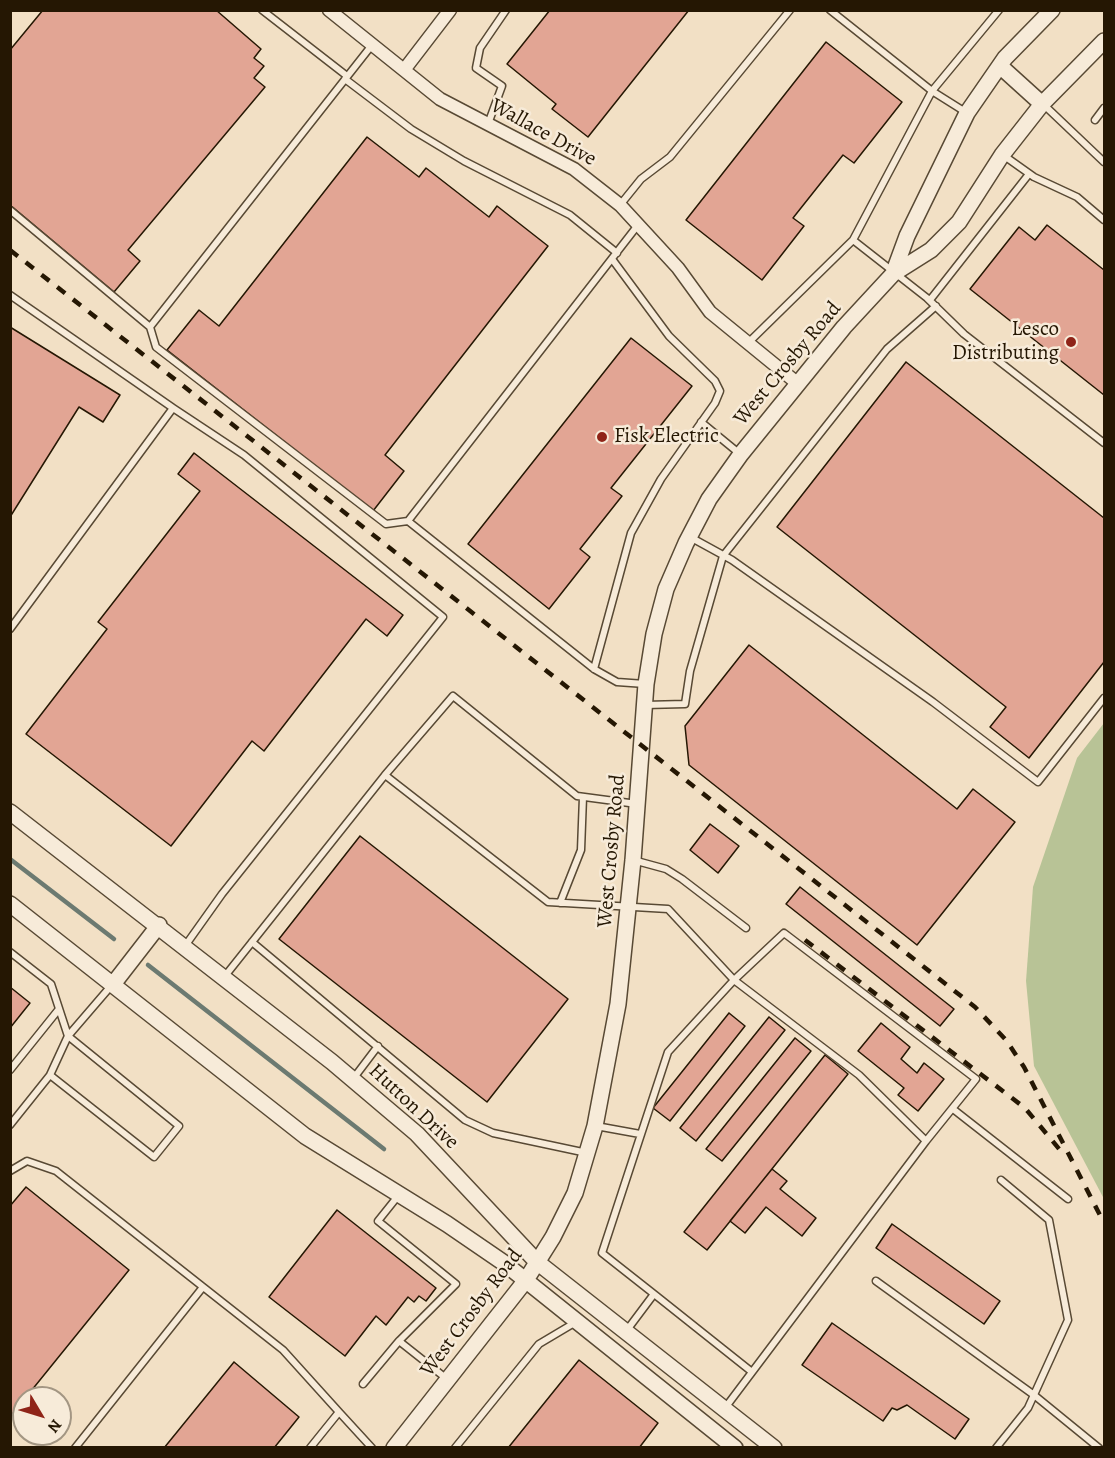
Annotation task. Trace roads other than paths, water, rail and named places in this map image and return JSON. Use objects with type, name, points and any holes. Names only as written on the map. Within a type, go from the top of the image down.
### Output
[{"type":"street","name":"Wallace Drive","points":[[329,10],[440,99],[574,169],[620,205],[678,268],[710,312],[797,383]]},
{"type":"street","points":[[404,69],[450,10]]},
{"type":"street","name":"West Crosby Road","points":[[893,274],[907,236],[967,114],[1000,66],[1028,33],[1052,10]]},
{"type":"street","name":"West Crosby Road","points":[[394,1448],[526,1280],[575,1193],[596,1126],[618,1004],[638,804],[646,684],[654,634],[666,589],[689,536],[708,499],[797,383],[893,274],[931,249],[959,222],[1002,155],[1042,104],[1104,41]]},
{"type":"street","points":[[1000,66],[1042,104]]},
{"type":"street","name":"Hutton Drive","points":[[10,812],[159,925],[352,1079],[417,1134],[537,1262],[774,1448]]},
{"type":"street","points":[[10,904],[114,983],[305,1136],[398,1196],[447,1224],[526,1280],[735,1448]]},
{"type":"street","points":[[114,983],[159,925]]},
{"type":"street","points":[[710,1428],[724,1408]]},
{"type":"lane","points":[[262,10],[411,129],[446,150],[570,214],[617,253]]},
{"type":"lane","points":[[488,124],[502,86],[476,68],[480,48],[507,10]]},
{"type":"lane","points":[[620,205],[640,179],[670,157],[790,10]]},
{"type":"lane","points":[[830,10],[932,90],[967,114]]},
{"type":"lane","points":[[748,343],[853,240],[932,90],[999,10]]},
{"type":"lane","points":[[150,327],[372,45]]},
{"type":"lane","points":[[1042,104],[1104,162]]},
{"type":"lane","points":[[1095,120],[1104,108]]},
{"type":"lane","points":[[1002,155],[1029,174],[1077,198],[1104,220]]},
{"type":"lane","points":[[930,300],[1029,174]]},
{"type":"lane","points":[[10,210],[150,327],[156,346],[386,524],[408,521],[638,225]]},
{"type":"lane","points":[[853,240],[893,274],[930,300],[964,334],[1104,443]]},
{"type":"lane","points":[[594,669],[631,533],[661,479],[715,403],[720,390],[715,381],[669,336],[612,259]]},
{"type":"lane","points":[[10,295],[244,455],[443,617],[222,894],[185,946]]},
{"type":"lane","points":[[645,705],[685,704],[690,671],[723,556],[887,350],[936,306]]},
{"type":"lane","points":[[10,629],[173,408]]},
{"type":"lane","points":[[701,422],[741,454]]},
{"type":"lane","points":[[408,521],[594,669],[617,682],[646,684]]},
{"type":"lane","points":[[689,536],[723,556],[933,702],[1038,782],[1104,698]]},
{"type":"lane","points":[[224,977],[386,775],[453,696],[577,796],[638,804]]},
{"type":"lane","points":[[386,775],[548,902],[628,909],[668,909],[734,980],[859,1075],[926,1142]]},
{"type":"lane","points":[[560,903],[581,850],[583,797]]},
{"type":"lane","points":[[633,860],[666,869],[746,928]]},
{"type":"lane","points":[[724,1408],[752,1372],[926,1142],[976,1079],[784,933],[734,980],[668,1052],[602,1253],[752,1372]]},
{"type":"lane","points":[[252,942],[465,1120],[493,1133],[587,1153]]},
{"type":"lane","points":[[10,952],[51,984],[68,1036],[179,1126],[154,1157],[50,1075]]},
{"type":"lane","points":[[10,1125],[50,1075],[68,1036],[114,983]]},
{"type":"lane","points":[[10,1070],[59,1009]]},
{"type":"lane","points":[[352,1079],[378,1046]]},
{"type":"lane","points":[[953,1109],[1068,1199]]},
{"type":"lane","points":[[596,1126],[640,1134]]},
{"type":"lane","points":[[10,1171],[27,1161],[56,1170],[283,1350],[372,1448]]},
{"type":"lane","points":[[996,1448],[1028,1408],[1068,1320],[1049,1220],[1001,1180]]},
{"type":"lane","points":[[363,1384],[399,1341],[456,1284],[378,1221],[398,1196]]},
{"type":"lane","points":[[876,1281],[1034,1395],[1100,1448]]},
{"type":"lane","points":[[75,1448],[203,1287]]},
{"type":"lane","points":[[626,1332],[654,1294]]},
{"type":"lane","points":[[455,1448],[539,1344],[576,1322]]},
{"type":"lane","points":[[399,1341],[448,1380]]},
{"type":"lane","points":[[310,1448],[339,1412]]},
{"type":"waterway","points":[[10,859],[114,939]]},
{"type":"waterway","points":[[148,965],[384,1149]]},
{"type":"railway","points":[[10,250],[975,1007],[1006,1040],[1024,1067],[1104,1223]]},
{"type":"railway","points":[[805,940],[1025,1108],[1060,1150]]},
{"type":"place","name":"Lesco Distributing","points":[[1071,342]]},
{"type":"place","name":"Fisk Electric","points":[[602,437]]}]
